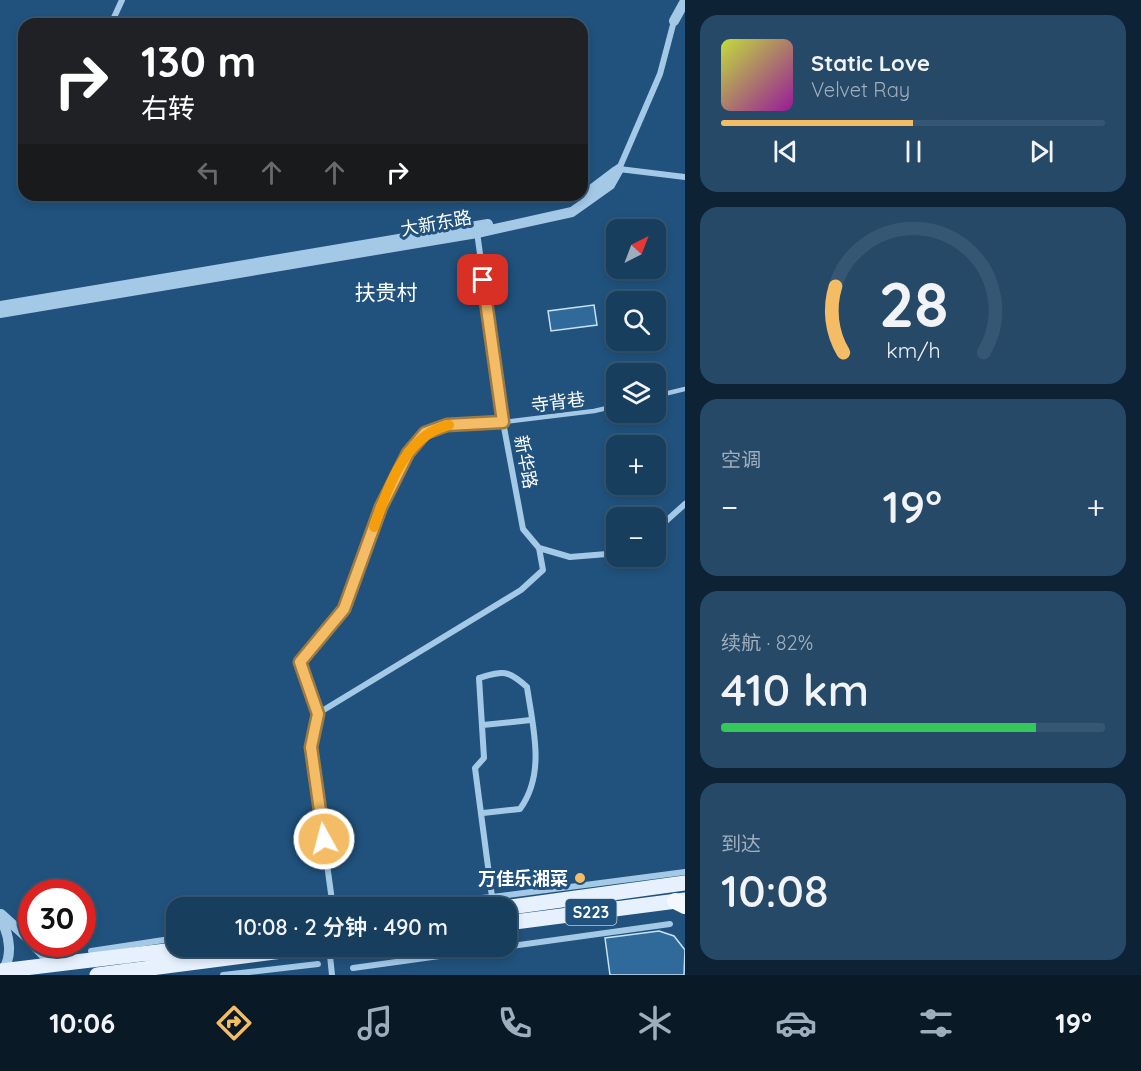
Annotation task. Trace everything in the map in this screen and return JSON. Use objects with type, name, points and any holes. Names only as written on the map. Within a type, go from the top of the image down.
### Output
[{"type":"main road","name":"S223","points":[[517,900],[685,883]]},
{"type":"main road","name":"S223","points":[[517,922],[682,903]]},
{"type":"main road","points":[[1,972],[54,966],[156,965],[177,957]]},
{"type":"main road","points":[[97,975],[225,957]]},
{"type":"street","points":[[114,18],[122,0]]},
{"type":"street","points":[[674,0],[674,21]]},
{"type":"street","points":[[685,1],[674,21],[660,74],[619,169],[685,177]]},
{"type":"street","name":"大新东路","points":[[588,192],[619,169]]},
{"type":"street","name":"大新东路","points":[[0,313],[476,230],[570,205],[575,201]]},
{"type":"street","name":"大新东路","points":[[0,306],[476,230]]},
{"type":"street","name":"新华路","points":[[476,230],[503,422],[523,529],[539,548]]},
{"type":"street","points":[[331,897],[311,747],[318,714],[300,662],[344,609],[381,507],[408,453],[425,433],[447,425],[503,422]]},
{"type":"street","points":[[666,521],[685,504]]},
{"type":"street","points":[[318,714],[521,590],[543,570],[539,548],[570,557],[606,554]]},
{"type":"street","points":[[483,813],[520,809],[527,800],[537,765],[527,687],[513,674],[501,672],[479,678],[478,694],[483,725],[484,758],[475,768],[496,897]]},
{"type":"street","points":[[483,725],[531,720]]},
{"type":"street","points":[[517,899],[685,872]]},
{"type":"street","points":[[0,913],[18,930]]},
{"type":"street","points":[[0,918],[10,942],[1,972]]},
{"type":"street","points":[[353,968],[670,924]]},
{"type":"street","points":[[96,950],[166,940]]},
{"type":"street","points":[[45,957],[54,966]]},
{"type":"street","points":[[330,957],[332,975]]},
{"type":"street","points":[[224,975],[318,964]]},
{"type":"lane","points":[[666,394],[685,389]]},
{"type":"lane","name":"寺背巷","points":[[503,422],[606,408]]},
{"type":"building","points":[[594,305],[597,325],[551,331],[548,311]]},
{"type":"building","points":[[659,931],[674,936],[685,950],[684,975],[610,975],[605,938]]},
{"type":"slow traffic","points":[[374,527],[381,507],[408,453],[425,433],[449,425]]},
{"type":"place","name":"万佳乐湘菜","points":[[580,878]]},
{"type":"district","name":"扶贵村","points":[[386,292]]},
{"type":"route","points":[[324,839],[311,747],[318,714],[300,662],[344,609],[381,507],[408,453],[425,433],[447,425],[503,422],[483,280]]}]
